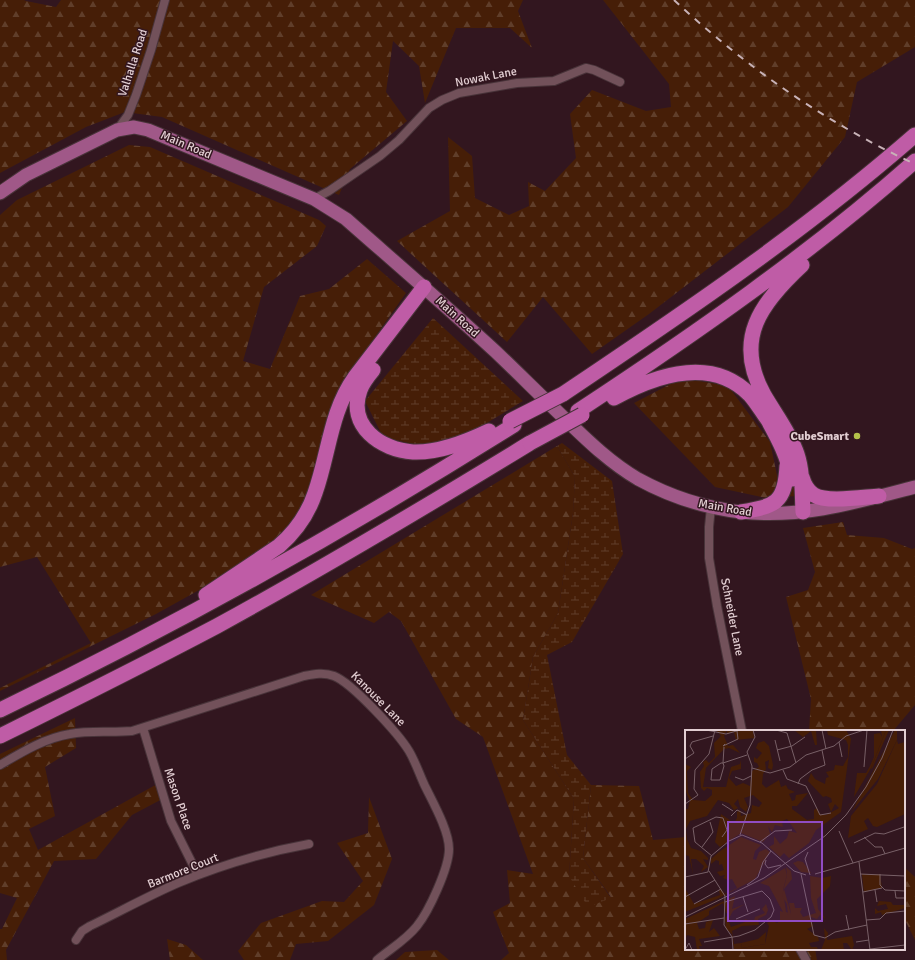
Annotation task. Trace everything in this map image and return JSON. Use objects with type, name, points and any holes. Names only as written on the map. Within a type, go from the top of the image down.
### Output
[{"type":"highway","points":[[0,710],[206,606],[322,541],[430,477],[512,423],[563,394],[778,245],[847,192],[915,135]]},
{"type":"highway","points":[[0,736],[144,663],[263,600],[391,527],[580,413],[747,296],[818,242],[915,161]]},
{"type":"highway","points":[[879,496],[832,499],[819,497],[809,491],[801,474],[797,455],[793,446],[756,378],[751,350],[756,323],[764,307],[777,290],[882,190]]},
{"type":"highway","points":[[428,291],[362,385],[359,392],[358,414],[364,428],[376,440],[385,445],[404,451],[424,452],[467,441],[512,423]]},
{"type":"highway","points":[[114,653],[248,568],[279,546],[294,530],[306,513],[315,494],[335,418],[345,392],[355,377],[428,291]]},
{"type":"highway","points":[[580,413],[652,380],[684,373],[704,373],[730,381],[750,395],[756,402],[774,432],[787,458],[799,512]]},
{"type":"highway","points":[[741,512],[766,507],[778,500],[784,489],[787,474],[787,458]]},
{"type":"highway","points":[[799,512],[801,474]]},
{"type":"main road","name":"Main Road","points":[[0,192],[26,175],[117,130],[134,127],[160,134],[314,199],[346,219],[496,352],[606,456],[639,479],[673,495],[711,507],[741,512],[768,514],[829,508],[915,487]]},
{"type":"street","name":"Valhalla Road","points":[[117,130],[128,115],[136,95],[151,50],[165,0]]},
{"type":"street","name":"Nowak Lane","points":[[314,199],[329,191],[380,156],[399,140],[429,108],[442,100],[460,93],[517,83],[554,81],[586,68],[620,82]]},
{"type":"street","name":"Schneider Lane","points":[[711,507],[709,527],[709,558],[742,730]]},
{"type":"street","name":"Kanouse Lane","points":[[0,765],[33,747],[61,736],[85,732],[132,731],[304,676],[315,674],[329,674],[334,676],[353,689],[399,736],[409,751],[444,827],[449,848],[447,865],[444,874],[422,919],[408,935],[377,960]]},
{"type":"street","name":"Mason Place","points":[[143,728],[171,820],[198,875]]},
{"type":"street","name":"Barmore Court","points":[[76,940],[82,931],[90,926],[176,884],[198,875],[280,849],[309,844]]},
{"type":"street","points":[[801,950],[806,960]]},
{"type":"green space","points":[[0,0],[24,0],[56,7],[61,0],[523,0],[518,11],[532,48],[510,28],[456,28],[425,103],[419,66],[393,41],[386,92],[407,121],[350,169],[339,195],[162,117],[125,112],[86,127],[0,173]]},
{"type":"green space","points":[[603,0],[915,0],[915,47],[857,82],[845,137],[788,207],[649,314],[592,354],[543,297],[507,342],[397,241],[450,211],[448,137],[472,156],[475,198],[509,215],[529,206],[528,182],[545,191],[576,158],[570,114],[592,90],[646,111],[671,107],[669,84]]},
{"type":"green space","points":[[129,145],[150,147],[319,220],[326,226],[317,246],[264,287],[243,361],[270,369],[300,296],[329,289],[367,259],[406,293],[346,378],[312,482],[300,509],[281,534],[264,552],[156,614],[0,691],[0,688],[91,643],[37,557],[0,567],[0,215],[17,200]]},
{"type":"green space","points":[[433,318],[523,401],[462,438],[422,446],[383,437],[365,401]]},
{"type":"green space","points":[[682,378],[728,386],[770,442],[778,480],[811,495],[766,498],[715,487],[634,403]]},
{"type":"green space","points":[[562,443],[612,481],[623,554],[572,642],[547,655],[567,755],[591,785],[583,858],[611,898],[588,907],[569,876],[574,799],[523,720],[533,657],[558,613],[573,513],[575,477],[557,446]]},
{"type":"green space","points":[[557,446],[575,477],[573,513],[558,613],[533,657],[523,720],[574,799],[569,876],[611,897],[583,858],[591,785],[639,786],[653,840],[685,837],[685,950],[815,950],[817,960],[501,960],[509,953],[493,912],[510,903],[507,870],[533,874],[483,737],[456,719],[401,621],[389,612],[374,623],[311,595]]},
{"type":"green space","points":[[843,522],[847,535],[884,538],[912,549],[915,548],[915,705],[894,730],[809,730],[811,699],[786,597],[808,590],[815,572],[803,528]]},
{"type":"green space","points":[[75,718],[76,748],[45,767],[55,816],[29,829],[38,850],[159,783],[166,797],[132,815],[96,859],[54,861],[6,950],[7,960],[0,960],[0,929],[2,929],[17,898],[0,893],[0,754]]},
{"type":"green space","points":[[369,797],[392,859],[374,905],[328,941],[296,944],[290,960],[244,960],[238,951],[261,923],[322,901],[344,902],[363,881],[337,843],[368,833]]},
{"type":"green space","points":[[905,868],[915,877],[915,940],[905,920]]},
{"type":"green space","points":[[167,939],[186,945],[203,960],[170,960]]},
{"type":"green space","points":[[437,950],[449,960],[396,960],[405,952]]},
{"type":"railway","points":[[674,0],[701,25],[758,71],[788,92],[850,130],[915,164]]},
{"type":"place","name":"CubeSmart","points":[[857,436]]}]
